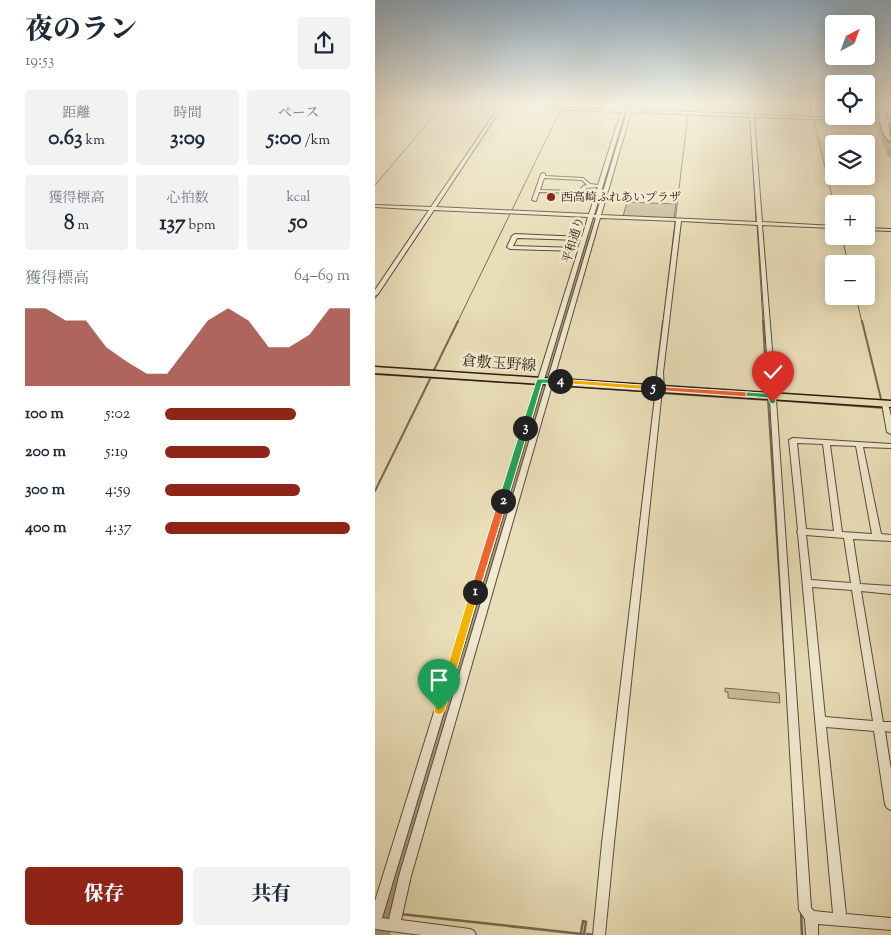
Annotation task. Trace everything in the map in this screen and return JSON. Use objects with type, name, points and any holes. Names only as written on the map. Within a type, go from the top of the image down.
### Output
[{"type":"main road","name":"倉敷玉野線","points":[[375,370],[887,406]]},
{"type":"street","points":[[375,294],[474,149]]},
{"type":"street","name":"平和通り","points":[[545,381],[583,239],[596,216],[599,186],[612,149]]},
{"type":"street","points":[[384,918],[615,149]]},
{"type":"street","points":[[754,149],[805,910],[811,917],[812,935]]},
{"type":"street","points":[[534,200],[543,176],[583,179],[591,186]]},
{"type":"street","points":[[538,191],[578,192],[582,191],[585,187],[599,186]]},
{"type":"street","points":[[375,206],[825,227]]},
{"type":"street","points":[[600,933],[608,843],[677,220]]},
{"type":"street","points":[[875,229],[891,230]]},
{"type":"street","points":[[580,250],[510,247],[515,236],[583,239]]},
{"type":"street","points":[[384,918],[405,876],[545,381]]},
{"type":"street","points":[[887,406],[891,432]]},
{"type":"street","points":[[840,919],[793,440],[891,446]]},
{"type":"street","points":[[826,442],[843,535],[857,587],[891,804]]},
{"type":"street","points":[[859,444],[877,537]]},
{"type":"street","points":[[801,532],[891,538]]},
{"type":"street","points":[[808,583],[891,590]]},
{"type":"street","points":[[822,722],[891,727]]},
{"type":"street","points":[[811,917],[891,924]]},
{"type":"street","points":[[384,918],[470,935]]},
{"type":"shaded area","points":[[627,202],[676,204],[674,218],[623,216]]},
{"type":"shaded area","points":[[725,688],[779,693],[780,703],[728,698],[728,692],[725,692]]},
{"type":"waterway","points":[[375,185],[406,149]]},
{"type":"waterway","points":[[375,299],[475,149]]},
{"type":"waterway","points":[[512,210],[542,149]]},
{"type":"waterway","points":[[380,935],[615,149]]},
{"type":"waterway","points":[[663,323],[684,149]]},
{"type":"waterway","points":[[821,149],[832,195]]},
{"type":"waterway","points":[[888,149],[891,156]]},
{"type":"waterway","points":[[752,150],[756,222]]},
{"type":"waterway","points":[[375,207],[388,208]]},
{"type":"waterway","points":[[457,323],[510,214]]},
{"type":"waterway","points":[[679,221],[732,224]]},
{"type":"waterway","points":[[757,224],[763,323]]},
{"type":"waterway","points":[[762,225],[825,228]]},
{"type":"waterway","points":[[876,230],[891,231]]},
{"type":"waterway","points":[[844,245],[846,255]]},
{"type":"waterway","points":[[858,305],[862,323]]},
{"type":"waterway","points":[[434,370],[458,321]]},
{"type":"waterway","points":[[657,385],[656,379],[663,321]]},
{"type":"waterway","points":[[763,321],[767,392]]},
{"type":"waterway","points":[[862,321],[881,399]]},
{"type":"waterway","points":[[375,374],[431,377]]},
{"type":"waterway","points":[[375,491],[431,377]]},
{"type":"waterway","points":[[431,377],[535,384]]},
{"type":"waterway","points":[[552,385],[656,392]]},
{"type":"waterway","points":[[637,550],[656,392]]},
{"type":"waterway","points":[[661,393],[769,400]]},
{"type":"waterway","points":[[768,400],[786,679]]},
{"type":"waterway","points":[[774,400],[884,408]]},
{"type":"waterway","points":[[801,911],[802,935]]},
{"type":"waterway","points":[[382,912],[393,913]]},
{"type":"waterway","points":[[400,914],[582,934]]},
{"type":"waterway","points":[[581,933],[583,921],[586,922],[584,935]]},
{"type":"waterway","points":[[587,934],[595,935]]},
{"type":"place","name":"西高崎ふれあいプラザ","points":[[551,197]]},
{"type":"route","points":[[439,710],[539,380],[772,396],[773,402]]}]
